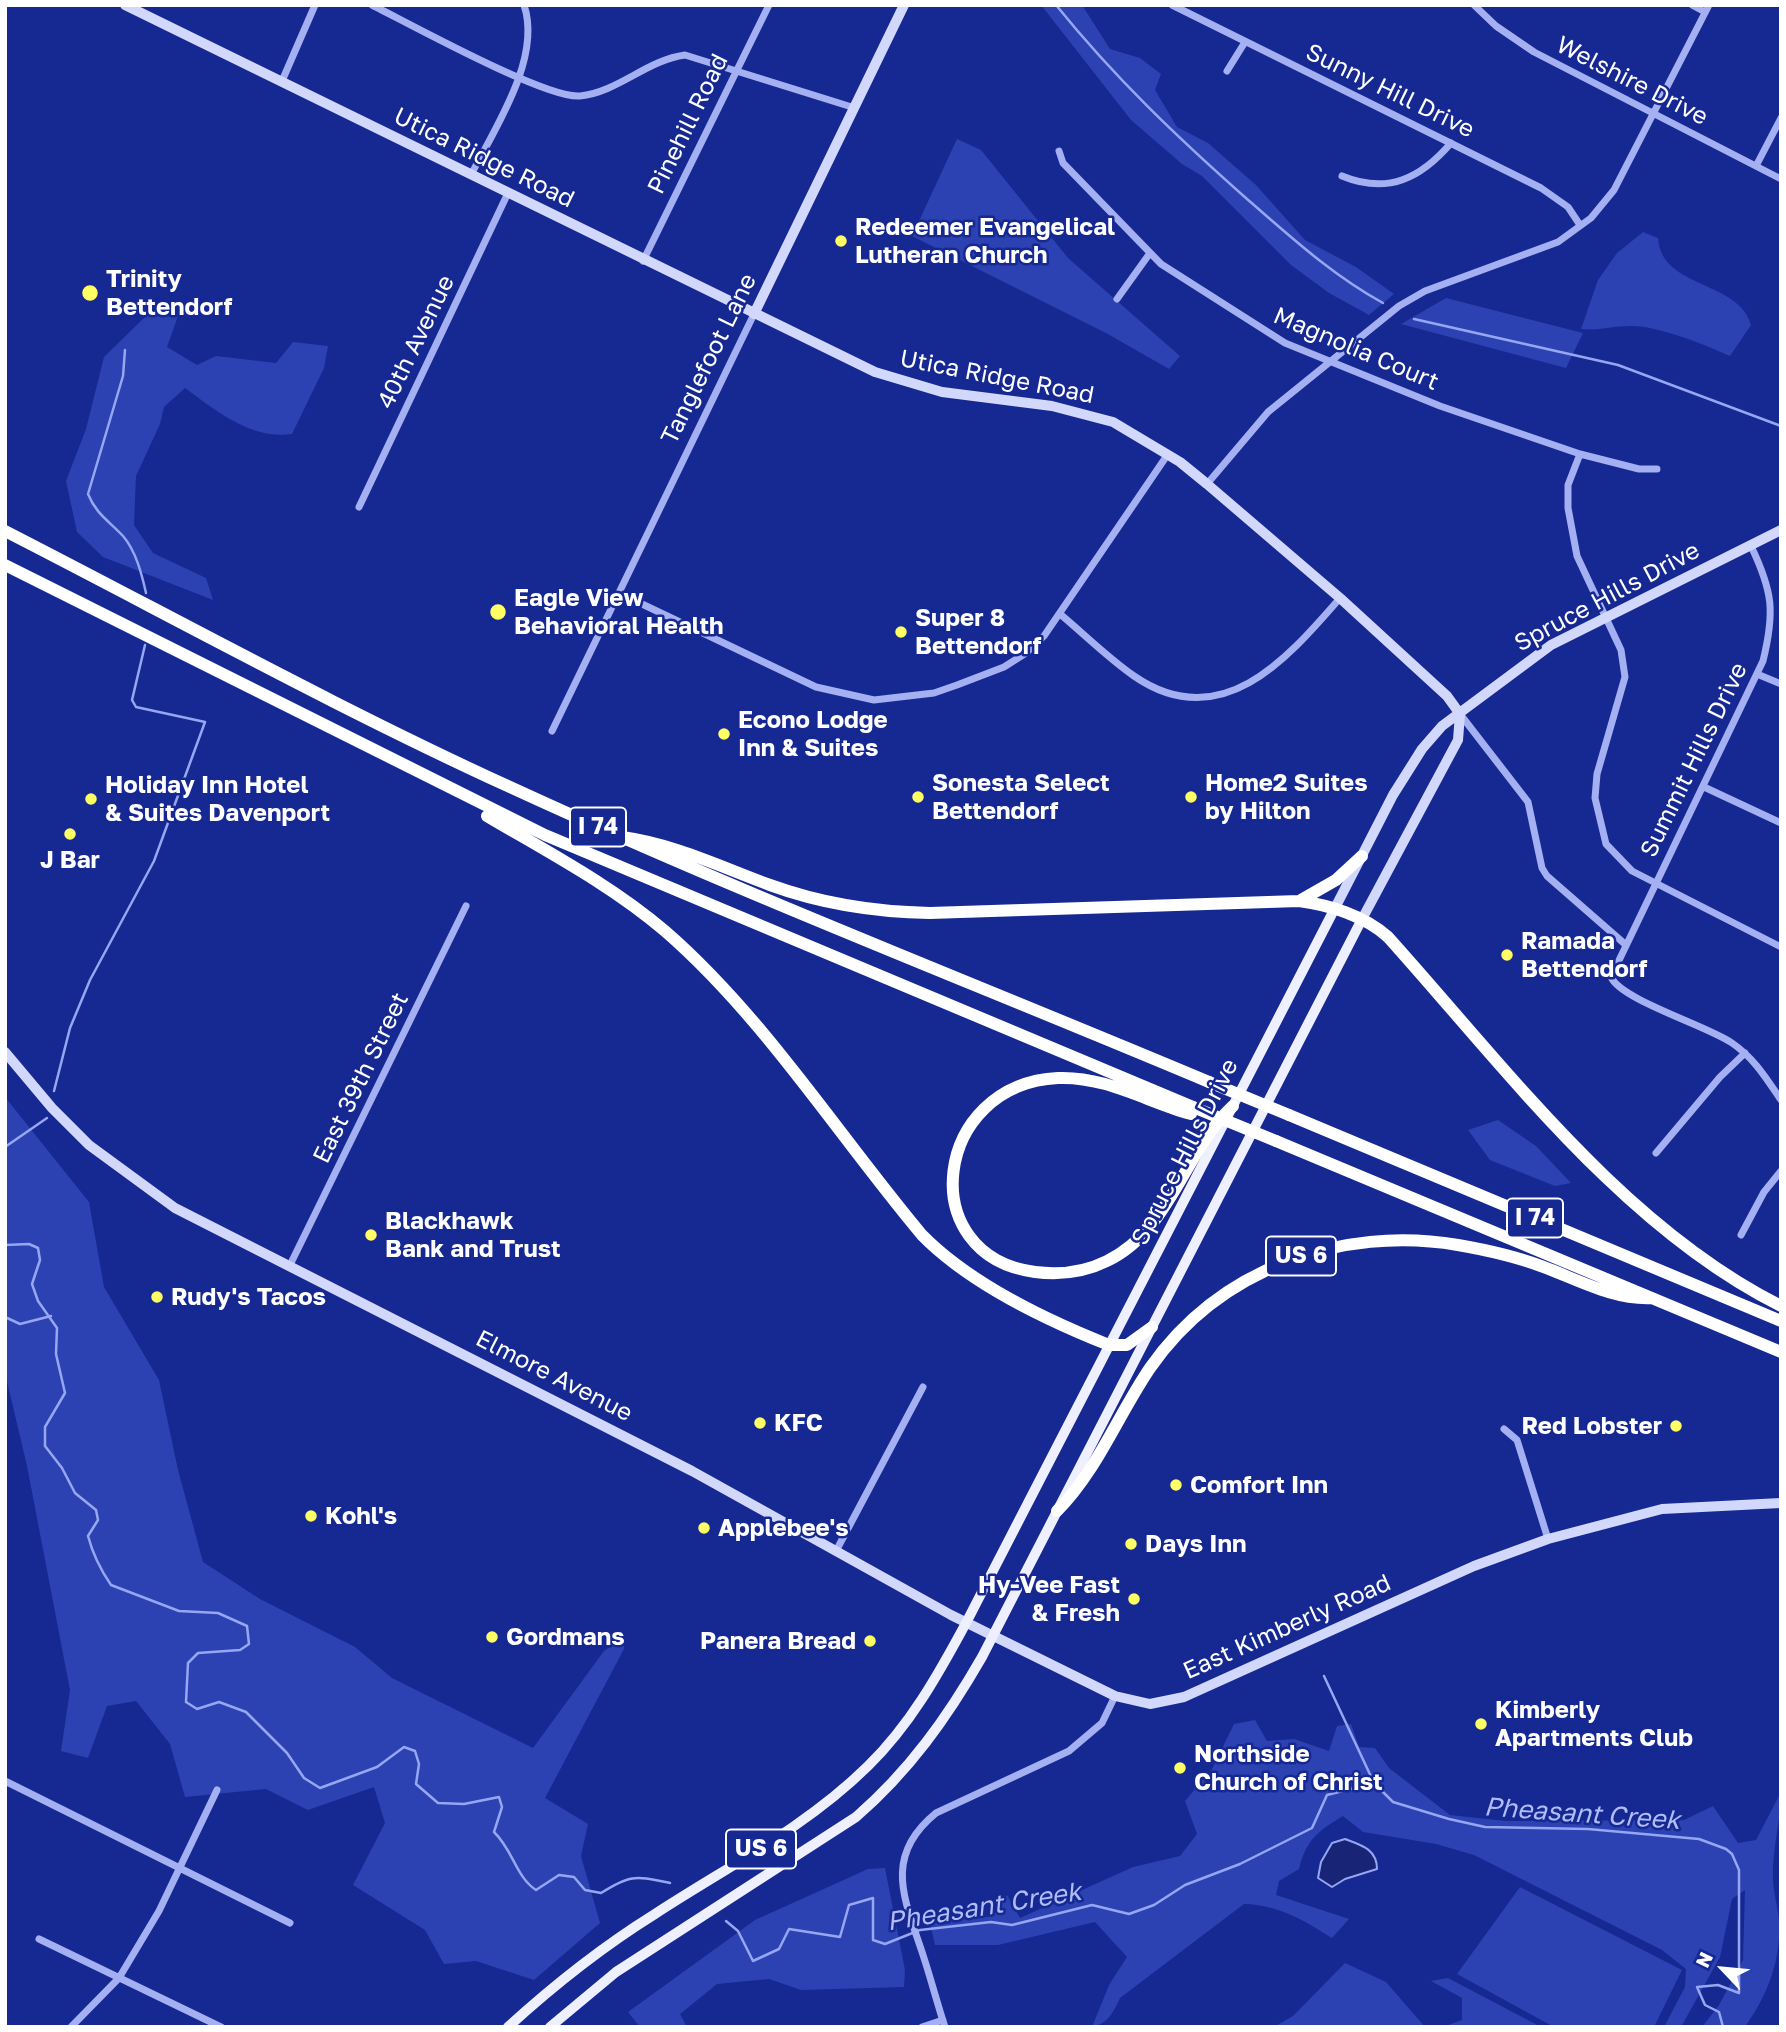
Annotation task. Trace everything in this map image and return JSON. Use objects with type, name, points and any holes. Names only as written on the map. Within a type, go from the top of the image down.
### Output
[{"type":"highway","name":"I 74","points":[[5,531],[403,737],[622,837],[1781,1321]]},
{"type":"highway","name":"I 74","points":[[5,565],[469,800],[623,869],[1192,1110],[1230,1122],[1781,1352]]},
{"type":"highway","points":[[469,800],[483,814],[621,897],[682,947],[745,1014],[909,1220],[937,1250],[986,1284],[1110,1345],[1127,1345],[1152,1327]]},
{"type":"highway","points":[[622,837],[656,841],[805,896],[880,911],[930,914],[1299,901],[1335,908],[1379,929],[1388,937],[1593,1164],[1644,1214],[1697,1256],[1781,1306]]},
{"type":"highway","points":[[1299,901],[1324,889],[1362,856]]},
{"type":"highway","points":[[1192,1110],[1091,1081],[1047,1079],[1020,1087],[986,1107],[962,1137],[952,1178],[959,1216],[981,1247],[1016,1268],[1054,1274],[1097,1265],[1118,1255],[1142,1236],[1167,1203],[1216,1122],[1233,1106]]},
{"type":"highway","name":"US 6","points":[[1058,1511],[1077,1491],[1151,1367],[1184,1328],[1233,1288],[1290,1260],[1360,1242],[1444,1242],[1519,1258],[1629,1299],[1652,1298]]},
{"type":"main road","name":"Utica Ridge Road","points":[[125,5],[844,359],[903,382],[942,392],[1078,411],[1113,422],[1168,454],[1207,484],[1340,598],[1447,696],[1460,713]]},
{"type":"main road","name":"Tanglefoot Lane","points":[[754,314],[904,5]]},
{"type":"main road","name":"Spruce Hills Drive","points":[[966,1623],[1362,856],[1422,750],[1442,726],[1551,645],[1781,530]]},
{"type":"main road","name":"Spruce Hills Drive","points":[[993,1634],[1361,921],[1458,740],[1460,713]]},
{"type":"main road","name":"Elmore Avenue","points":[[5,1052],[52,1108],[89,1144],[175,1208],[703,1477],[966,1623],[1115,1696]]},
{"type":"main road","name":"East Kimberly Road","points":[[1115,1696],[1150,1704],[1184,1697],[1474,1566],[1548,1539],[1662,1509],[1781,1503]]},
{"type":"main road","name":"US 6","points":[[508,2027],[598,1952],[762,1848],[836,1795],[902,1727],[933,1682],[966,1623]]},
{"type":"main road","name":"US 6","points":[[550,2027],[616,1972],[856,1817],[873,1802],[934,1734],[963,1690],[993,1634]]},
{"type":"street","points":[[282,81],[315,5]]},
{"type":"street","points":[[372,5],[518,76],[564,95],[578,96],[606,91],[671,57],[685,55],[855,108]]},
{"type":"street","points":[[471,175],[527,56],[530,30],[524,5]]},
{"type":"street","name":"Pinehill Road","points":[[643,261],[769,5]]},
{"type":"street","name":"Sunny Hill Drive","points":[[1172,5],[1188,9],[1245,42],[1541,188],[1568,207],[1580,225]]},
{"type":"street","name":"Welshire Drive","points":[[1474,5],[1496,26],[1534,52],[1781,179]]},
{"type":"street","points":[[1207,484],[1268,412],[1372,326],[1425,291],[1540,250],[1558,242],[1580,225],[1614,190],[1655,114],[1707,9],[1692,5]]},
{"type":"street","points":[[1227,71],[1245,42]]},
{"type":"street","points":[[1756,166],[1781,118]]},
{"type":"street","points":[[1342,176],[1360,183],[1389,184],[1412,177],[1433,164],[1451,143]]},
{"type":"street","name":"Magnolia Court","points":[[1059,151],[1063,163],[1150,253],[1177,276],[1266,333],[1440,406],[1580,454],[1639,469],[1657,469]]},
{"type":"street","name":"40th Avenue","points":[[359,507],[508,193]]},
{"type":"street","points":[[1116,299],[1150,253]]},
{"type":"street","name":"Tanglefoot Lane","points":[[552,731],[754,314]]},
{"type":"street","points":[[619,593],[808,684],[874,700],[934,694],[1004,667],[1027,653],[1060,614],[1168,454]]},
{"type":"street","points":[[1580,454],[1568,485],[1577,556],[1621,650],[1625,677],[1597,774],[1595,798],[1606,844],[1619,860],[1656,884],[1781,947]]},
{"type":"street","name":"Summit Hills Drive","points":[[1745,1053],[1729,1041],[1614,984],[1611,977],[1763,661],[1773,611],[1770,590],[1751,546]]},
{"type":"street","points":[[1060,614],[1134,676],[1150,685],[1171,693],[1211,696],[1232,692],[1270,671],[1292,653],[1340,598]]},
{"type":"street","points":[[1757,674],[1781,684]]},
{"type":"street","name":"Utica Ridge Road","points":[[1460,713],[1528,802],[1542,868],[1547,876],[1626,945]]},
{"type":"street","points":[[1704,787],[1781,823]]},
{"type":"street","name":"East 39th Street","points":[[290,1265],[466,906]]},
{"type":"street","points":[[1656,1153],[1720,1077],[1745,1053],[1781,1100]]},
{"type":"street","points":[[1741,1235],[1764,1192],[1781,1171]]},
{"type":"street","points":[[836,1551],[923,1387]]},
{"type":"street","points":[[1504,1429],[1517,1440],[1548,1539]]},
{"type":"street","points":[[922,2027],[944,2024],[906,1908],[901,1875],[904,1854],[923,1824],[966,1797],[1069,1751],[1102,1723],[1115,1696]]},
{"type":"street","points":[[5,1781],[290,1923]]},
{"type":"street","points":[[71,2027],[119,1978],[181,1868],[218,1790]]},
{"type":"street","points":[[38,1939],[221,2027]]},
{"type":"shaded area","points":[[1041,5],[1082,5],[1110,49],[1140,58],[1161,74],[1155,90],[1177,127],[1208,143],[1256,185],[1305,240],[1356,267],[1394,294],[1369,315],[1329,293],[1291,265],[1202,176],[1182,164],[1131,120]]},
{"type":"shaded area","points":[[957,139],[981,150],[1068,258],[1180,356],[1169,369],[1106,333],[912,236]]},
{"type":"shaded area","points":[[1643,232],[1658,238],[1662,255],[1672,267],[1717,291],[1744,310],[1751,325],[1730,356],[1695,341],[1653,329],[1630,326],[1581,329],[1598,280],[1617,253]]},
{"type":"shaded area","points":[[1446,298],[1583,333],[1566,368],[1401,324]]},
{"type":"shaded area","points":[[147,315],[178,316],[167,347],[197,365],[216,356],[276,363],[293,342],[328,346],[324,368],[292,434],[263,433],[235,422],[185,388],[164,407],[160,424],[136,476],[134,525],[153,553],[206,578],[213,600],[103,557],[77,532],[66,481],[86,429],[104,357]]},
{"type":"shaded area","points":[[5,1097],[89,1202],[104,1287],[159,1380],[178,1470],[203,1562],[260,1599],[355,1647],[392,1678],[533,1748],[604,1651],[625,1636],[624,1649],[545,1798],[588,1824],[581,1856],[600,1923],[534,1980],[476,1961],[444,1964],[425,1930],[353,1885],[385,1823],[374,1787],[308,1810],[266,1789],[185,1797],[170,1744],[136,1701],[107,1706],[88,1758],[61,1751],[70,1690],[27,1466],[5,1373]]},
{"type":"shaded area","points":[[1498,1120],[1536,1146],[1571,1183],[1555,1186],[1490,1160],[1468,1130]]},
{"type":"shaded area","points":[[1255,1720],[1267,1741],[1294,1739],[1329,1751],[1337,1726],[1351,1724],[1359,1747],[1375,1748],[1389,1768],[1450,1815],[1506,1821],[1684,1820],[1713,1806],[1738,1843],[1756,1840],[1781,1792],[1773,1867],[1779,1921],[1778,1950],[1766,1990],[1753,2015],[1745,2027],[1702,2027],[1719,2005],[1743,1960],[1745,1890],[1732,1899],[1720,1957],[1681,2027],[1664,2027],[1685,1987],[1686,1969],[1662,1950],[1474,1855],[1436,1844],[1363,1832],[1343,1816],[1314,1837],[1305,1851],[1299,1869],[1279,1881],[1276,1895],[1349,1919],[1332,1938],[1280,1910],[1244,1904],[1120,1998],[1110,2016],[1092,2027],[1109,1985],[1127,1957],[1095,1922],[998,1945],[935,1945],[927,1911],[988,1917],[1007,1895],[1020,1918],[1133,1867],[1180,1856],[1197,1834],[1185,1801],[1212,1769],[1234,1724]]},
{"type":"shaded area","points":[[1345,1839],[1371,1852],[1377,1869],[1345,1879],[1332,1887],[1318,1878],[1321,1862],[1332,1843]]},
{"type":"shaded area","points":[[885,1868],[905,1970],[904,1987],[801,1990],[769,1979],[717,1984],[680,2014],[687,2027],[640,2027],[628,2012],[755,1920],[868,1869]]},
{"type":"shaded area","points":[[1520,1887],[1682,1970],[1654,2027],[1554,2027],[1457,1974]]},
{"type":"shaded area","points":[[1345,1963],[1386,1982],[1425,2027],[1274,2027],[1293,2016]]},
{"type":"shaded area","points":[[1448,1978],[1541,2027],[1443,2027],[1462,2020],[1462,1998],[1431,1981]]},
{"type":"waterway","points":[[1056,5],[1124,82],[1221,176],[1312,255],[1383,303]]},
{"type":"waterway","points":[[1414,319],[1618,365],[1781,426]]},
{"type":"waterway","points":[[125,350],[123,376],[88,494],[99,512],[132,549],[146,593]]},
{"type":"waterway","points":[[54,1091],[70,1028],[90,980],[154,861],[205,722],[136,707],[132,700],[145,645]]},
{"type":"waterway","points":[[5,1147],[47,1118]]},
{"type":"waterway","name":"Pheasant Creek","points":[[5,1245],[29,1244],[38,1248],[40,1260],[32,1284],[38,1301],[57,1328],[56,1354],[65,1393],[45,1427],[45,1446],[62,1468],[75,1493],[96,1510],[98,1520],[88,1536],[107,1579],[111,1585],[179,1611],[218,1613],[247,1626],[249,1644],[240,1650],[198,1653],[188,1663],[186,1702],[197,1709],[219,1702],[246,1712],[287,1753],[304,1778],[320,1788],[377,1767],[404,1747],[415,1751],[419,1764],[416,1784],[438,1803],[464,1804],[499,1797],[502,1807],[494,1832],[529,1885],[536,1890],[559,1875],[574,1877],[585,1890],[601,1893],[620,1882],[634,1878],[670,1883]]},
{"type":"waterway","points":[[5,1317],[20,1324],[51,1316]]},
{"type":"waterway","points":[[1324,1676],[1374,1783]]},
{"type":"waterway","name":"Pheasant Creek","points":[[726,1921],[738,1931],[753,1961],[779,1949],[789,1929],[840,1937],[849,1905],[873,1898],[873,1940],[885,1944],[920,1930],[991,1922],[1012,1925],[1092,1905],[1129,1914],[1154,1905],[1185,1885],[1240,1864],[1312,1828],[1327,1795],[1374,1783],[1393,1802],[1485,1827],[1588,1829],[1699,1839],[1726,1849],[1732,1854],[1739,1870],[1739,1993],[1718,1985],[1697,1987],[1705,2005],[1719,2012],[1723,2027]]},
{"type":"place","name":"Redeemer Evangelical Lutheran Church","points":[[841,241]]},
{"type":"place","name":"Trinity Bettendorf","points":[[90,293]]},
{"type":"place","name":"Eagle View Behavioral Health","points":[[498,612]]},
{"type":"place","name":"Super 8 Bettendorf","points":[[901,632]]},
{"type":"place","name":"Econo Lodge Inn & Suites","points":[[724,734]]},
{"type":"place","name":"Sonesta Select Bettendorf","points":[[918,797]]},
{"type":"place","name":"Home2 Suites by Hilton","points":[[1191,797]]},
{"type":"place","name":"Holiday Inn Hotel & Suites Davenport","points":[[91,799]]},
{"type":"place","name":"J Bar","points":[[70,834]]},
{"type":"place","name":"Ramada Bettendorf","points":[[1507,955]]},
{"type":"place","name":"Blackhawk Bank and Trust","points":[[371,1235]]},
{"type":"place","name":"Rudy's Tacos","points":[[157,1297]]},
{"type":"place","name":"KFC","points":[[760,1423]]},
{"type":"place","name":"Red Lobster","points":[[1676,1426]]},
{"type":"place","name":"Comfort Inn","points":[[1176,1485]]},
{"type":"place","name":"Kohl's","points":[[311,1516]]},
{"type":"place","name":"Applebee's","points":[[704,1528]]},
{"type":"place","name":"Days Inn","points":[[1131,1544]]},
{"type":"place","name":"Hy-Vee Fast & Fresh","points":[[1134,1599]]},
{"type":"place","name":"Gordmans","points":[[492,1637]]},
{"type":"place","name":"Panera Bread","points":[[870,1641]]},
{"type":"place","name":"Kimberly Apartments Club","points":[[1481,1724]]},
{"type":"place","name":"Northside Church of Christ","points":[[1180,1768]]}]
